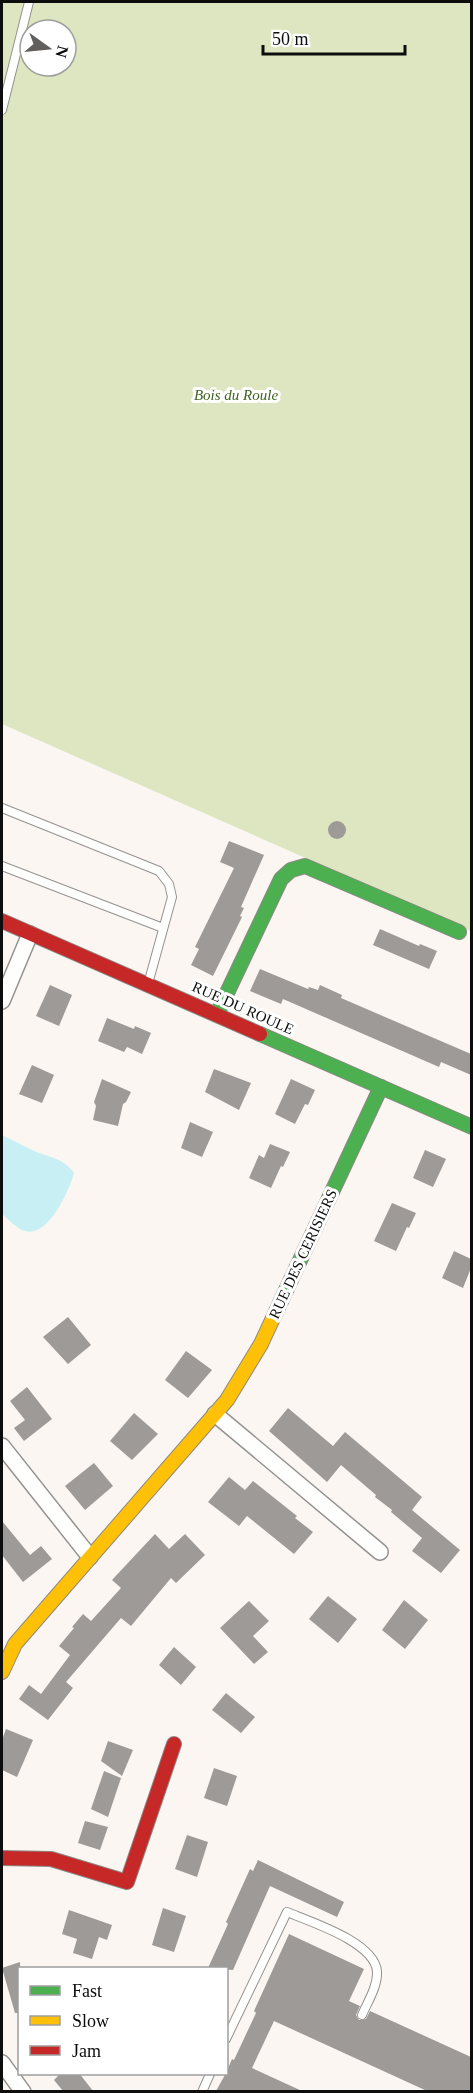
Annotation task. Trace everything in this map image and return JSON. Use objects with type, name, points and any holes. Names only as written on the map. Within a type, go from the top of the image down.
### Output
[{"type":"street","points":[[217,1014],[281,879],[291,870],[305,866],[459,932]]},
{"type":"street","name":"RUE DU ROULE","points":[[2,921],[471,1127]]},
{"type":"street","points":[[2,1001],[30,934]]},
{"type":"street","name":"RUE DES CERISIERS","points":[[2,1672],[15,1644],[227,1400],[261,1344],[381,1088]]},
{"type":"street","points":[[215,1414],[380,1552]]},
{"type":"street","points":[[2,1446],[90,1557]]},
{"type":"street","points":[[2,1858],[51,1859],[127,1882],[174,1744]]},
{"type":"street","points":[[2,2063],[23,2091]]},
{"type":"lane","points":[[2,110],[29,2]]},
{"type":"lane","points":[[2,808],[159,871],[169,884],[172,897],[148,984]]},
{"type":"lane","points":[[2,866],[163,928]]},
{"type":"lane","points":[[228,2035],[287,1912],[346,1938],[364,1949],[373,1960],[377,1970],[375,1986],[362,2015]]},
{"type":"lane","points":[[202,2091],[209,2075]]},
{"type":"green space","name":"Bois du Roule","points":[[2,2],[471,2],[471,931],[2,724]]},
{"type":"water","points":[[2,1135],[61,1161],[74,1173],[56,1211],[42,1227],[34,1231],[22,1230],[2,1214]]},
{"type":"building","points":[[333,821],[341,821],[346,826],[344,837],[333,839],[328,834],[328,826]]},
{"type":"building","points":[[229,841],[264,855],[241,907],[244,908],[240,916],[242,917],[213,976],[191,965],[199,949],[195,947],[234,868],[220,862]]},
{"type":"building","points":[[380,929],[419,946],[420,944],[437,951],[429,969],[373,945]]},
{"type":"building","points":[[260,969],[308,989],[309,987],[318,990],[320,985],[342,995],[341,998],[471,1054],[471,1075],[441,1062],[439,1067],[283,999],[281,1004],[250,991]]},
{"type":"building","points":[[50,985],[72,995],[59,1026],[36,1016]]},
{"type":"building","points":[[107,1018],[151,1033],[142,1054],[127,1047],[124,1052],[98,1041]]},
{"type":"building","points":[[32,1065],[54,1075],[42,1103],[19,1094]]},
{"type":"building","points":[[214,1069],[251,1083],[239,1110],[205,1092]]},
{"type":"building","points":[[102,1079],[131,1092],[123,1104],[118,1126],[93,1120],[96,1106],[94,1102]]},
{"type":"building","points":[[291,1079],[315,1090],[295,1124],[275,1114]]},
{"type":"building","points":[[190,1122],[213,1132],[202,1157],[181,1148]]},
{"type":"building","points":[[270,1144],[290,1152],[271,1188],[249,1178],[259,1155],[264,1158]]},
{"type":"building","points":[[425,1150],[446,1159],[433,1187],[413,1178]]},
{"type":"building","points":[[392,1203],[416,1213],[396,1251],[374,1241]]},
{"type":"building","points":[[454,1251],[471,1259],[471,1268],[463,1288],[442,1278]]},
{"type":"building","points":[[68,1317],[91,1345],[68,1364],[43,1337]]},
{"type":"building","points":[[186,1351],[212,1370],[188,1398],[165,1380]]},
{"type":"building","points":[[27,1387],[52,1419],[24,1441],[14,1428],[25,1420],[10,1401]]},
{"type":"building","points":[[288,1408],[333,1446],[345,1432],[422,1497],[412,1510],[460,1550],[441,1573],[412,1551],[422,1538],[341,1465],[327,1482],[269,1431]]},
{"type":"building","points":[[134,1413],[158,1434],[132,1460],[110,1441]]},
{"type":"building","points":[[94,1463],[113,1486],[85,1510],[65,1486]]},
{"type":"building","points":[[229,1477],[245,1490],[253,1481],[297,1516],[295,1518],[313,1532],[294,1554],[247,1516],[239,1526],[208,1502]]},
{"type":"building","points":[[2,1521],[30,1555],[41,1546],[52,1559],[23,1582],[2,1555]]},
{"type":"building","points":[[155,1534],[169,1549],[185,1534],[205,1555],[176,1583],[171,1578],[131,1626],[121,1618],[66,1682],[73,1688],[48,1720],[19,1699],[29,1685],[41,1694],[70,1655],[59,1646],[74,1628],[72,1627],[83,1614],[91,1621],[121,1588],[112,1580]]},
{"type":"building","points":[[328,1596],[357,1619],[338,1643],[309,1619]]},
{"type":"building","points":[[404,1600],[428,1620],[405,1649],[382,1630]]},
{"type":"building","points":[[249,1601],[269,1621],[253,1636],[268,1652],[254,1664],[220,1628]]},
{"type":"building","points":[[174,1647],[196,1667],[181,1685],[159,1665]]},
{"type":"building","points":[[226,1693],[255,1717],[241,1733],[212,1710]]},
{"type":"building","points":[[6,1729],[33,1740],[17,1777],[2,1770],[2,1740]]},
{"type":"building","points":[[108,1741],[133,1750],[122,1776],[101,1761]]},
{"type":"building","points":[[214,1768],[237,1776],[227,1806],[204,1798]]},
{"type":"building","points":[[104,1771],[121,1778],[108,1817],[91,1809]]},
{"type":"building","points":[[85,1821],[108,1827],[100,1850],[78,1843]]},
{"type":"building","points":[[187,1835],[208,1842],[197,1877],[175,1869]]},
{"type":"building","points":[[258,1860],[344,1902],[337,1917],[270,1886],[233,1970],[228,1970],[228,1967],[208,1967],[250,1869],[253,1871]]},
{"type":"building","points":[[163,1908],[186,1916],[174,1952],[152,1945]]},
{"type":"building","points":[[69,1910],[112,1925],[107,1940],[99,1937],[92,1959],[73,1953],[77,1939],[62,1934]]},
{"type":"building","points":[[289,1934],[364,1969],[349,2001],[360,2006],[356,2015],[359,2020],[366,2019],[370,2011],[471,2057],[471,2091],[427,2091],[274,2021],[252,2068],[302,2091],[216,2091],[225,2075],[228,2075],[232,2059],[234,2060],[256,2013],[254,2011]]},
{"type":"building","points":[[20,1962],[20,1967],[18,1967],[18,2013],[15,2013],[2,1968]]},
{"type":"building","points":[[59,2075],[81,2075],[93,2091],[63,2091],[54,2080]]},
{"type":"traffic: fast","points":[[217,1014],[281,879],[291,870],[305,866],[459,932]]},
{"type":"traffic: fast","points":[[260,1034],[472,1127]]},
{"type":"traffic: fast","points":[[281,1301],[381,1087]]},
{"type":"traffic: slow","points":[[2,1672],[15,1644],[227,1400],[261,1344],[281,1301]]},
{"type":"traffic: jam","points":[[2,921],[260,1034]]},
{"type":"traffic: jam","points":[[2,1858],[51,1859],[127,1882],[174,1744]]}]
